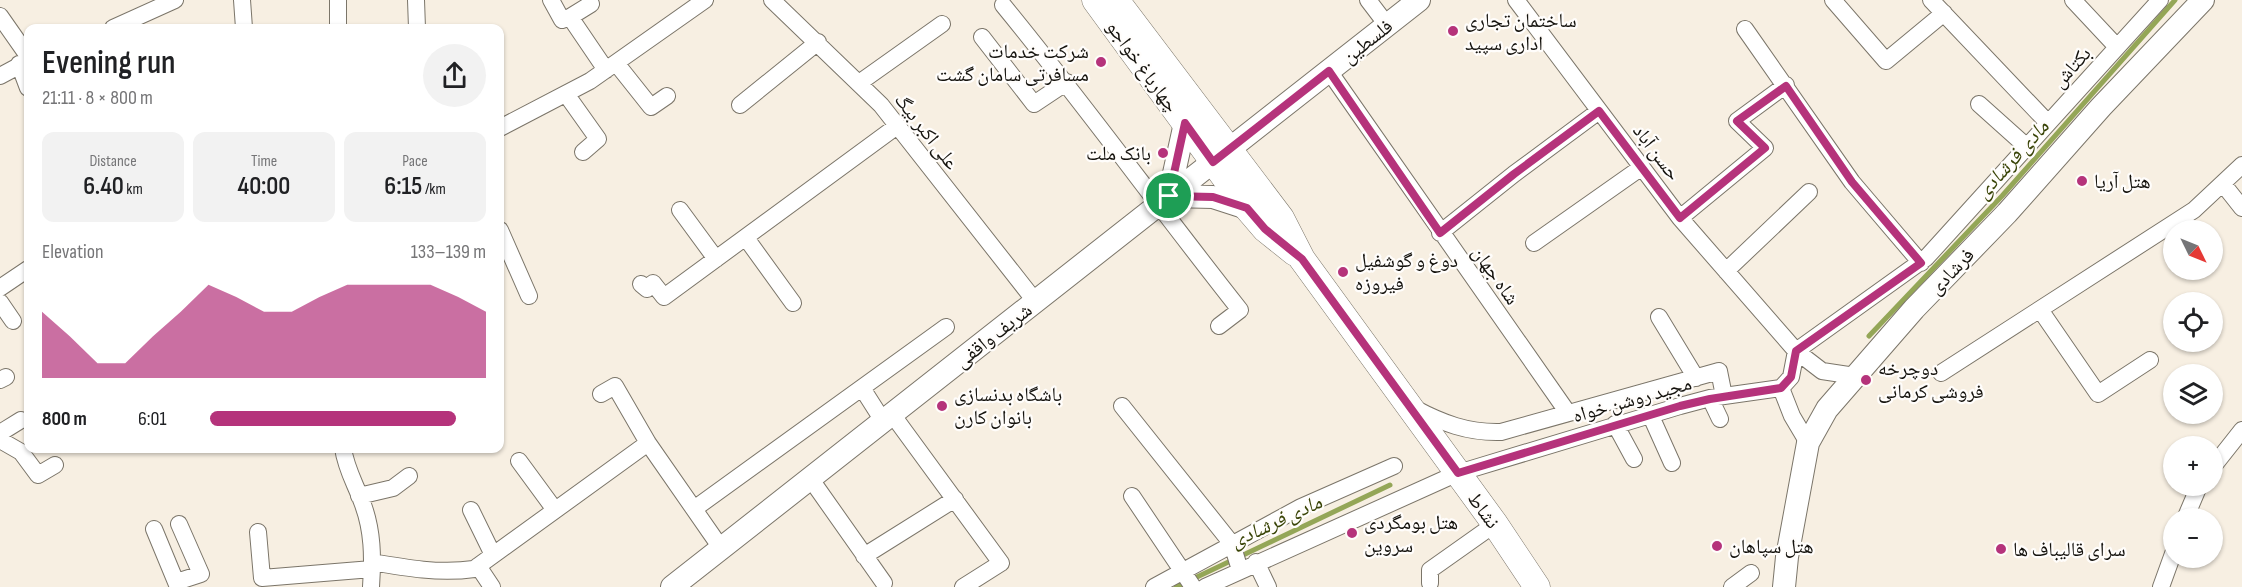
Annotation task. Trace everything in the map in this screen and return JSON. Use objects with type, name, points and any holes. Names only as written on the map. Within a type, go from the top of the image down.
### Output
[{"type":"main road","name":"چهارباغ خواجو","points":[[1095,0],[1185,123],[1221,155]]},
{"type":"main road","name":"چهارباغ خواجو","points":[[1116,0],[1221,155]]},
{"type":"main road","name":"فلسطین","points":[[1221,155],[1419,0]]},
{"type":"main road","name":"فرشادی","points":[[1784,587],[1808,443],[1827,409],[1914,309],[2007,213],[2101,107],[2204,0]]},
{"type":"main road","points":[[1185,123],[1163,201],[1213,197],[1247,208]]},
{"type":"main road","name":"شریف واقفی","points":[[672,587],[1221,155]]},
{"type":"main road","name":"نشاط","points":[[1221,155],[1247,208],[1265,229],[1302,259]]},
{"type":"main road","name":"نشاط","points":[[1221,155],[1281,218],[1302,259],[1495,524],[1537,587]]},
{"type":"street","points":[[122,24],[175,0]]},
{"type":"street","points":[[242,0],[244,24]]},
{"type":"street","points":[[338,0],[338,24]]},
{"type":"street","points":[[416,0],[417,24]]},
{"type":"street","points":[[550,0],[562,20],[591,4]]},
{"type":"street","points":[[504,126],[566,94],[611,67],[685,6],[705,0]]},
{"type":"street","name":"علی اکبر بیگ","points":[[772,0],[881,105],[1035,302]]},
{"type":"street","points":[[1368,0],[1387,25]]},
{"type":"street","name":"حسن آباد","points":[[1516,0],[1680,218],[1796,351],[1822,370],[1855,376]]},
{"type":"street","points":[[1833,0],[1886,62],[1944,13]]},
{"type":"street","points":[[1931,0],[2048,123]]},
{"type":"street","points":[[2073,0],[2117,47]]},
{"type":"street","name":"بکتاش","points":[[1796,351],[1921,263],[2160,0]]},
{"type":"street","points":[[1003,5],[1163,201],[1240,310],[1219,326]]},
{"type":"street","points":[[0,16],[24,58]]},
{"type":"street","points":[[570,17],[611,67],[651,107],[667,96]]},
{"type":"street","points":[[859,83],[942,24]]},
{"type":"street","points":[[1745,29],[1852,182],[1921,263]]},
{"type":"street","points":[[982,37],[1034,104],[1067,82]]},
{"type":"street","points":[[740,105],[818,42]]},
{"type":"street","points":[[0,76],[24,61]]},
{"type":"street","name":"شاه جهان","points":[[1329,71],[1440,233],[1568,413]]},
{"type":"street","points":[[1680,218],[1765,148],[1737,121],[1786,86]]},
{"type":"street","points":[[566,94],[598,139],[583,152]]},
{"type":"street","points":[[1979,104],[2027,147]]},
{"type":"street","points":[[1440,233],[1599,111]]},
{"type":"street","points":[[641,284],[647,289],[653,283],[664,297],[897,126]]},
{"type":"street","points":[[1941,373],[2041,311],[2194,210],[2242,165]]},
{"type":"street","points":[[1534,243],[1642,167]]},
{"type":"street","points":[[2223,184],[2242,208]]},
{"type":"street","points":[[1726,270],[1809,192]]},
{"type":"street","points":[[680,210],[716,259]]},
{"type":"street","points":[[746,238],[793,303]]},
{"type":"street","points":[[504,247],[529,296]]},
{"type":"street","points":[[0,288],[24,272]]},
{"type":"street","points":[[0,302],[13,321]]},
{"type":"street","points":[[2041,311],[2098,394],[2150,360]]},
{"type":"street","points":[[1659,317],[1696,378]]},
{"type":"street","points":[[694,509],[946,327]]},
{"type":"street","points":[[1796,351],[1791,377],[1781,388],[1792,416],[1808,443]]},
{"type":"street","name":"مجید روشن خواه","points":[[1410,406],[1446,423],[1479,433],[1527,427],[1568,413],[1719,371],[1717,397]]},
{"type":"street","points":[[601,394],[615,386],[648,443],[721,548]]},
{"type":"street","points":[[862,388],[955,499],[1001,563],[963,587]]},
{"type":"street","name":"مجید روشن خواه","points":[[1205,587],[1458,473],[1650,414],[1717,397],[1781,388]]},
{"type":"street","points":[[1717,397],[1720,419]]},
{"type":"street","points":[[1122,406],[1248,566],[1269,587]]},
{"type":"street","points":[[1650,414],[1672,463]]},
{"type":"street","points":[[21,420],[1,440],[21,452],[38,475],[55,465]]},
{"type":"street","points":[[1615,424],[1634,459]]},
{"type":"street","points":[[2223,455],[2241,434]]},
{"type":"street","points":[[258,532],[262,578],[372,566],[455,572],[477,566],[648,443]]},
{"type":"street","points":[[344,453],[346,466],[359,496],[373,550],[371,587]]},
{"type":"street","points":[[519,460],[555,510]]},
{"type":"street","points":[[1154,587],[1301,507],[1394,466]]},
{"type":"street","points":[[359,496],[393,488],[409,476]]},
{"type":"street","points":[[810,478],[884,583]]},
{"type":"street","points":[[1132,496],[1193,587]]},
{"type":"street","points":[[864,556],[955,499]]},
{"type":"street","points":[[471,510],[493,555]]},
{"type":"street","points":[[154,529],[177,585],[201,573],[178,524]]},
{"type":"street","points":[[1430,583],[1430,570],[1495,524]]},
{"type":"street","points":[[477,566],[492,587]]},
{"type":"street","points":[[2161,587],[2168,568]]},
{"type":"street","points":[[1732,587],[1751,573]]},
{"type":"waterway","name":"مادی فرشادی","points":[[1869,336],[2002,196],[2175,0]]},
{"type":"waterway","name":"مادی فرشادی","points":[[1176,587],[1390,485]]},
{"type":"place","name":"ساختمان تجاری اداری سپید","points":[[1453,31]]},
{"type":"place","name":"شرکت خدمات مسافرتی سامان گشت","points":[[1101,62]]},
{"type":"place","name":"بانک ملت","points":[[1163,153]]},
{"type":"place","name":"هتل آریا","points":[[2082,181]]},
{"type":"place","name":"دوغ و گوشفیل فیروزه","points":[[1343,272]]},
{"type":"place","name":"دوچرخه فروشی کرمانی","points":[[1866,380]]},
{"type":"place","name":"باشگاه بدنسازی بانوان کارن","points":[[942,406]]},
{"type":"place","name":"هتل بومگردی سروین","points":[[1352,533]]},
{"type":"place","name":"هتل سپاهان","points":[[1717,546]]},
{"type":"place","name":"سرای قالیباف ها","points":[[2001,549]]},
{"type":"route","points":[[1329,71],[1440,233],[1563,136],[1599,111],[1680,218],[1765,148],[1737,121],[1786,86],[1852,182],[1921,263],[1796,351],[1791,377],[1781,388],[1680,406],[1458,473],[1302,259],[1265,229],[1247,208],[1213,197],[1169,196],[1177,170],[1185,123],[1213,162],[1329,71]]}]
